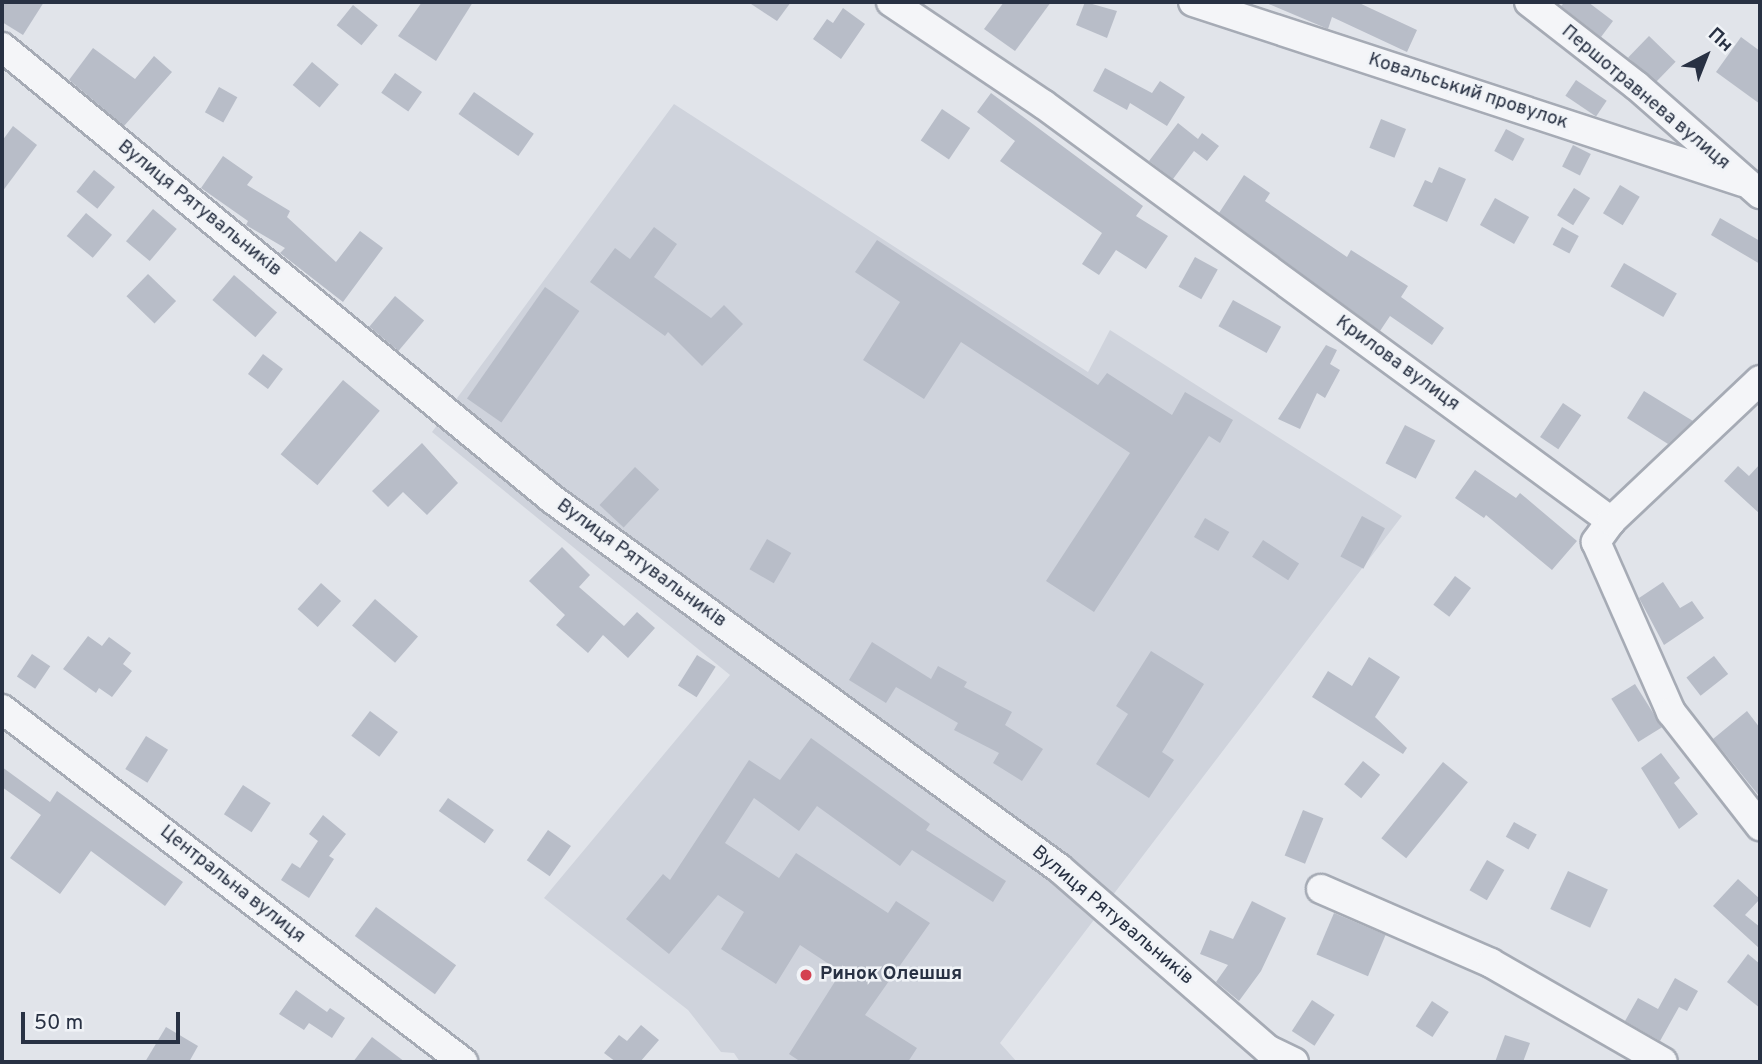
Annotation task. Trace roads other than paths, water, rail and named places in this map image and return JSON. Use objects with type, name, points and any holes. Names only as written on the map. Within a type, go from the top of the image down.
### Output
[{"type":"street","name":"Крилова вулиця","points":[[891,2],[1043,104],[1611,520]]},
{"type":"street","name":"Ковальський провулок","points":[[1193,2],[1752,188]]},
{"type":"street","name":"Першотравнева вулиця","points":[[1529,2],[1637,86],[1752,188]]},
{"type":"street","name":"Вулиця Рятувальників","points":[[2,47],[552,499],[1059,868],[1267,1049],[1294,1062]]},
{"type":"street","points":[[1760,380],[1611,520],[1596,542],[1671,712],[1760,826]]},
{"type":"street","name":"Центральна вулиця","points":[[2,709],[463,1062]]},
{"type":"street","points":[[1321,889],[1491,963],[1663,1062]]},
{"type":"place","name":"Ринок Олешшя","points":[[806,975]]}]
